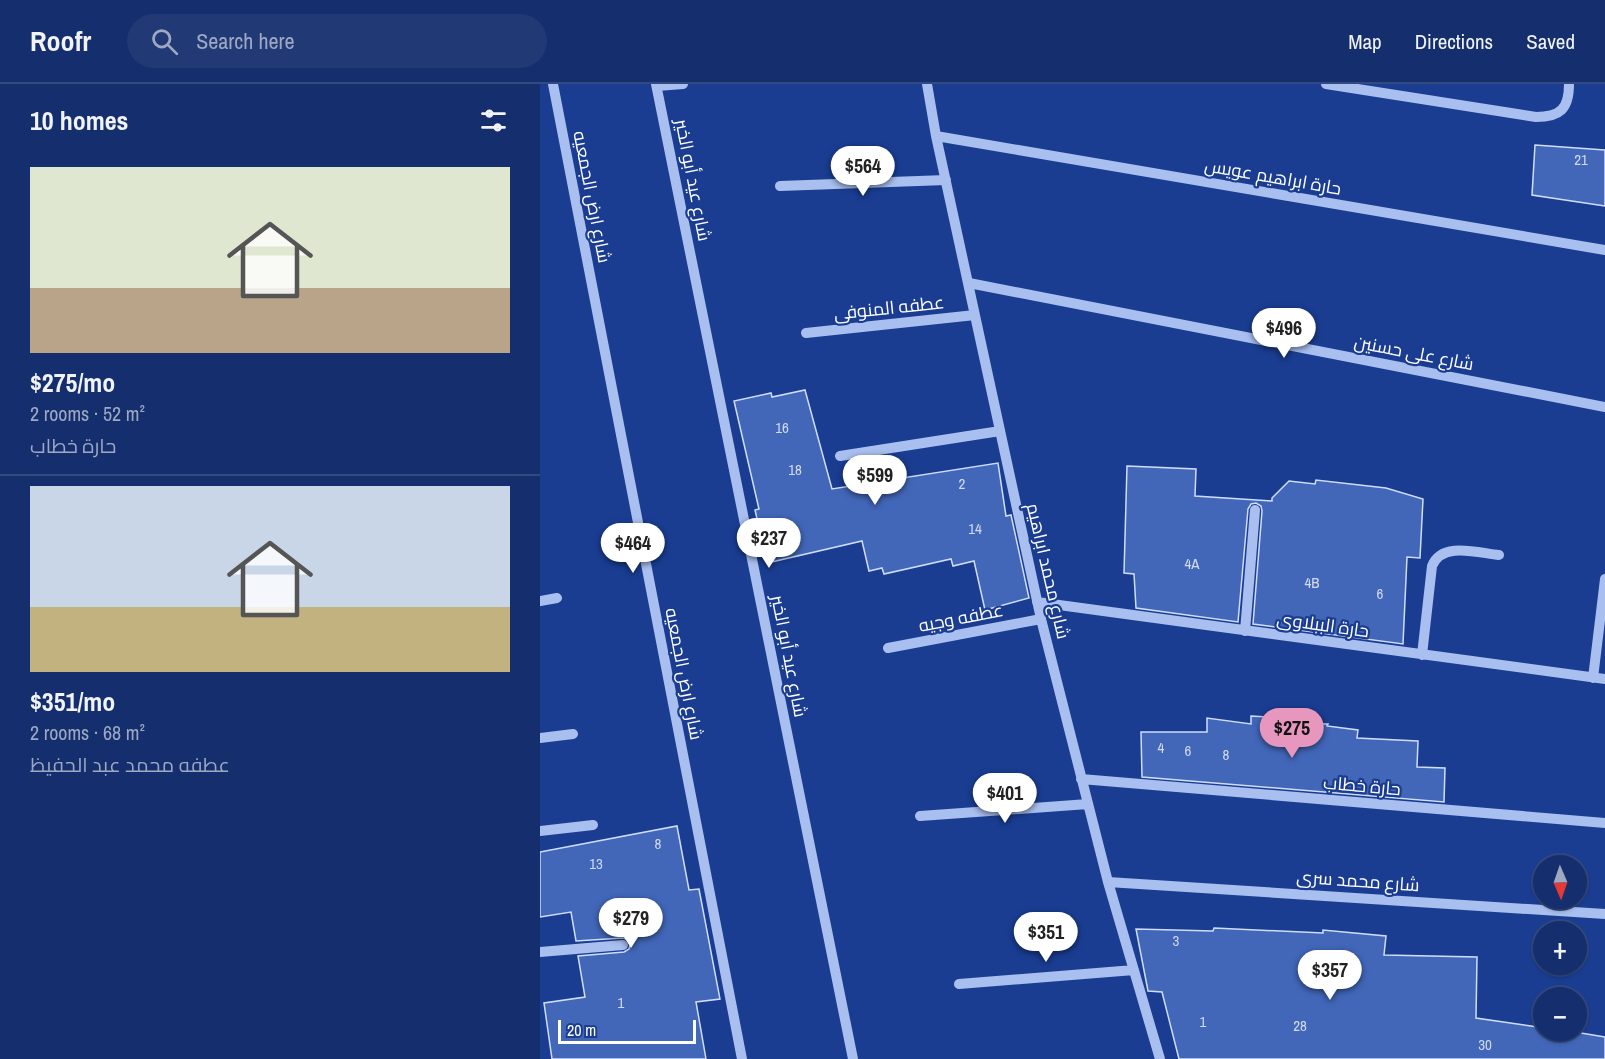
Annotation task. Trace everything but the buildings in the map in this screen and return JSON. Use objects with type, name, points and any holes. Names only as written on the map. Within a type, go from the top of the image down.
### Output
[{"type":"street","name":"شارع ارض الجمعيه","points":[[553,84],[742,1059]]},
{"type":"street","points":[[657,85],[683,84]]},
{"type":"street","name":"شارع محمد ابراهيم","points":[[927,84],[936,136],[1041,619],[1108,882],[1160,1059]]},
{"type":"street","points":[[1326,84],[1536,117],[1550,117],[1563,110],[1569,98],[1569,84]]},
{"type":"street","name":"شارع عيد أبو الخير","points":[[657,85],[853,1059]]},
{"type":"street","name":"حارة ابراهيم عويس","points":[[936,136],[1605,250]]},
{"type":"street","points":[[780,186],[946,180]]},
{"type":"street","name":"شارع على حسنين","points":[[969,283],[1605,407]]},
{"type":"street","name":"عطفه المنوفى","points":[[806,333],[975,315]]},
{"type":"street","points":[[840,456],[1000,431]]},
{"type":"street","points":[[1245,630],[1255,510]]},
{"type":"street","points":[[1422,655],[1434,560],[1438,555],[1449,550],[1499,555]]},
{"type":"street","points":[[1593,678],[1605,579]]},
{"type":"street","points":[[540,601],[556,598]]},
{"type":"street","name":"حارة الببلاوى","points":[[1037,602],[1605,679]]},
{"type":"street","name":"عطفه وجيه","points":[[888,648],[1041,619]]},
{"type":"street","points":[[540,738],[573,734]]},
{"type":"street","name":"حارة خطاب","points":[[1081,779],[1605,824]]},
{"type":"street","points":[[920,816],[1088,804]]},
{"type":"street","points":[[540,831],[592,825]]},
{"type":"street","name":"شارع محمد سرى","points":[[1108,882],[1605,914]]},
{"type":"street","points":[[540,952],[623,945]]},
{"type":"street","points":[[959,984],[1134,970]]}]
